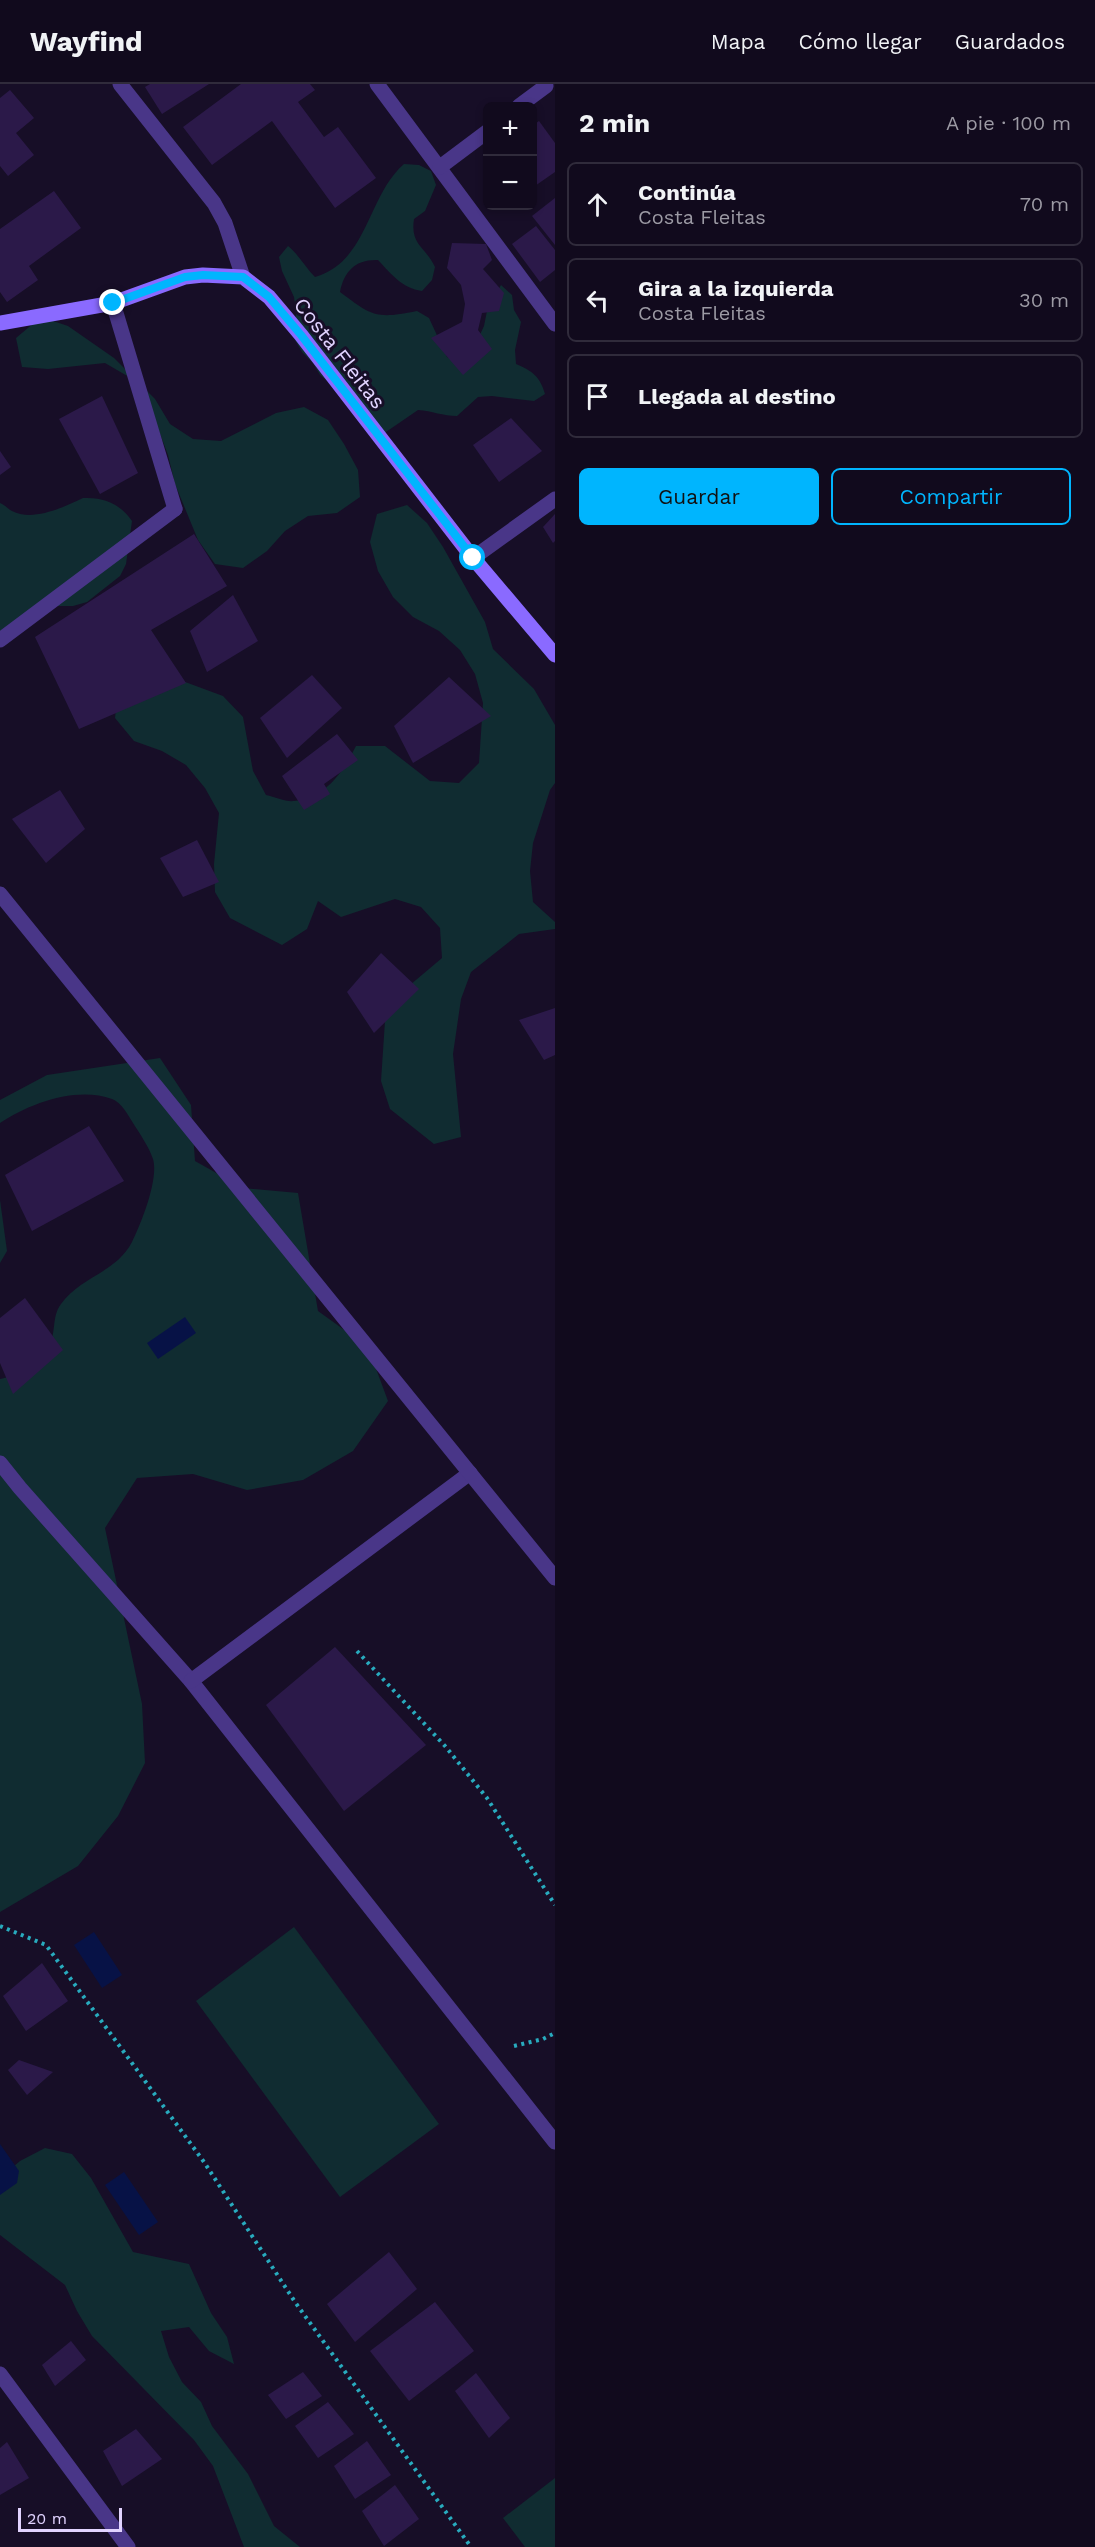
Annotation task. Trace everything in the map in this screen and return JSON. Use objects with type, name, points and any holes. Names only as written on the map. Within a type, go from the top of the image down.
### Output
[{"type":"main road","points":[[0,323],[113,303],[185,277],[203,275],[243,277]]},
{"type":"main road","name":"Costa Fleitas","points":[[243,277],[269,297],[301,335],[473,558],[555,655]]},
{"type":"street","points":[[120,84],[214,203],[225,223],[243,277]]},
{"type":"street","points":[[377,84],[555,324]]},
{"type":"street","points":[[526,102],[549,89]]},
{"type":"street","points":[[440,167],[483,135]]},
{"type":"street","points":[[0,640],[175,509],[113,303]]},
{"type":"street","points":[[473,558],[555,498]]},
{"type":"street","points":[[0,894],[555,1578]]},
{"type":"street","points":[[0,1463],[191,1681],[555,2142]]},
{"type":"street","points":[[191,1681],[470,1473]]},
{"type":"street","points":[[0,2374],[128,2547]]},
{"type":"path","points":[[357,1651],[445,1746],[480,1790],[555,1905]]},
{"type":"path","points":[[0,1926],[46,1945],[204,2162],[295,2302],[471,2547]]},
{"type":"path","points":[[514,2046],[543,2039],[555,2033]]},
{"type":"green space","points":[[404,164],[419,165],[431,171],[436,185],[425,211],[414,219],[413,228],[416,240],[435,267],[432,280],[422,291],[415,289],[398,280],[378,260],[370,260],[357,264],[348,272],[340,292],[360,307],[376,314],[393,315],[417,311],[429,318],[447,357],[460,363],[478,339],[487,311],[501,285],[512,295],[514,310],[521,322],[515,350],[516,364],[535,375],[545,394],[534,401],[492,396],[478,397],[457,416],[418,410],[383,434],[342,393],[320,375],[313,363],[302,352],[295,340],[294,297],[282,271],[279,257],[288,246],[315,277],[333,269],[346,258],[357,243],[382,193]]},
{"type":"green space","points":[[41,317],[68,326],[114,358],[155,399],[170,424],[193,439],[221,441],[276,413],[304,407],[328,420],[358,470],[360,497],[337,513],[308,516],[285,531],[267,551],[243,568],[215,564],[198,540],[175,484],[168,455],[157,426],[129,377],[105,363],[48,369],[22,367],[16,338]]},
{"type":"green space","points":[[83,498],[105,500],[117,506],[132,521],[126,564],[120,576],[87,602],[73,606],[45,606],[0,640],[0,503],[12,511],[29,515],[48,512]]},
{"type":"green space","points":[[407,505],[427,523],[443,547],[485,622],[493,649],[534,689],[555,725],[555,783],[550,790],[533,843],[530,871],[533,902],[555,922],[555,929],[519,934],[471,972],[461,999],[453,1054],[461,1137],[434,1144],[390,1109],[381,1081],[385,1021],[397,996],[442,958],[440,928],[421,907],[395,899],[341,917],[318,901],[307,929],[282,945],[230,918],[215,892],[214,864],[219,813],[205,788],[186,765],[162,751],[134,741],[115,718],[118,691],[169,676],[223,696],[243,717],[253,771],[266,795],[291,801],[315,795],[339,774],[356,746],[385,746],[430,781],[459,783],[479,763],[483,703],[475,674],[460,650],[439,631],[413,617],[393,597],[378,571],[370,542],[377,514]]},
{"type":"green space","points":[[160,1058],[191,1105],[195,1161],[243,1188],[298,1193],[318,1311],[368,1347],[388,1401],[353,1451],[303,1480],[247,1490],[193,1474],[137,1478],[105,1528],[142,1704],[145,1763],[118,1816],[78,1866],[0,1912],[0,1379],[33,1362],[48,1347],[56,1314],[61,1304],[78,1287],[108,1268],[125,1252],[132,1242],[144,1213],[154,1178],[154,1168],[151,1154],[141,1136],[119,1103],[112,1099],[84,1094],[54,1099],[25,1109],[0,1123],[0,1100],[47,1075]]},
{"type":"green space","points":[[0,1200],[7,1251],[0,1263]]},
{"type":"green space","points":[[294,1927],[439,2124],[340,2197],[196,2001]]},
{"type":"green space","points":[[45,2148],[72,2154],[91,2178],[133,2252],[189,2264],[211,2313],[227,2337],[234,2364],[209,2351],[189,2327],[161,2331],[169,2357],[182,2382],[201,2402],[212,2426],[248,2474],[274,2526],[300,2547],[244,2547],[213,2466],[194,2440],[92,2336],[65,2285],[0,2235],[0,2178],[20,2161]]},
{"type":"green space","points":[[555,2478],[555,2547],[525,2547],[503,2518]]},
{"type":"shaded area","points":[[185,1317],[196,1333],[158,1359],[147,1343]]},
{"type":"shaded area","points":[[94,1932],[122,1975],[102,1988],[74,1945]]},
{"type":"shaded area","points":[[0,2144],[19,2171],[17,2183],[0,2195]]},
{"type":"shaded area","points":[[124,2172],[158,2222],[139,2235],[105,2185]]},
{"type":"building","points":[[150,84],[209,84],[162,114],[145,87]]},
{"type":"building","points":[[241,84],[310,84],[315,90],[298,102],[324,137],[338,127],[376,178],[335,208],[272,121],[212,165],[183,127]]},
{"type":"building","points":[[10,90],[34,118],[16,133],[34,155],[8,176],[0,166],[0,98]]},
{"type":"building","points":[[539,121],[555,143],[555,172],[537,185],[537,156],[537,122]]},
{"type":"building","points":[[54,191],[81,228],[29,266],[38,280],[7,302],[0,292],[0,229]]},
{"type":"building","points":[[555,198],[555,245],[532,216]]},
{"type":"building","points":[[536,226],[555,250],[555,270],[540,282],[512,244]]},
{"type":"building","points":[[452,243],[486,244],[492,260],[483,269],[504,293],[499,311],[482,313],[478,330],[492,349],[463,375],[431,338],[462,322],[465,304],[461,285],[447,268]]},
{"type":"building","points":[[102,396],[138,473],[100,494],[59,419]]},
{"type":"building","points":[[511,418],[542,451],[499,482],[473,445]]},
{"type":"building","points":[[0,451],[11,467],[0,475]]},
{"type":"building","points":[[555,514],[555,541],[553,543],[543,527]]},
{"type":"building","points":[[194,534],[227,586],[151,630],[186,683],[79,729],[35,637]]},
{"type":"building","points":[[233,595],[258,641],[207,672],[190,631]]},
{"type":"building","points":[[312,675],[342,708],[287,758],[260,718]]},
{"type":"building","points":[[449,677],[491,716],[413,763],[394,726]]},
{"type":"building","points":[[337,734],[358,760],[324,784],[330,794],[304,810],[282,776]]},
{"type":"building","points":[[60,790],[85,829],[46,863],[12,819]]},
{"type":"building","points":[[197,840],[219,882],[183,897],[160,858]]},
{"type":"building","points":[[381,953],[419,989],[374,1033],[347,992]]},
{"type":"building","points":[[555,1008],[555,1055],[544,1060],[519,1020]]},
{"type":"building","points":[[89,1126],[124,1181],[32,1231],[5,1175]]},
{"type":"building","points":[[25,1298],[63,1350],[13,1394],[0,1363],[0,1318]]},
{"type":"building","points":[[335,1647],[426,1745],[344,1811],[266,1705]]},
{"type":"building","points":[[42,1963],[68,2001],[26,2031],[3,1996]]},
{"type":"building","points":[[19,2060],[53,2072],[27,2095],[8,2070]]},
{"type":"building","points":[[389,2252],[417,2289],[355,2342],[327,2304]]},
{"type":"building","points":[[435,2302],[474,2351],[409,2401],[370,2351]]},
{"type":"building","points":[[71,2341],[86,2360],[55,2386],[42,2365]]},
{"type":"building","points":[[303,2372],[322,2396],[286,2419],[268,2395]]},
{"type":"building","points":[[476,2373],[510,2418],[489,2438],[455,2391]]},
{"type":"building","points":[[328,2402],[354,2434],[318,2458],[295,2426]]},
{"type":"building","points":[[136,2429],[162,2459],[122,2486],[103,2451]]},
{"type":"building","points":[[367,2441],[391,2475],[355,2499],[334,2466]]},
{"type":"building","points":[[7,2442],[29,2478],[0,2495],[0,2448]]},
{"type":"building","points":[[395,2485],[419,2519],[384,2546],[362,2511]]},
{"type":"route","points":[[113,303],[185,277],[219,275],[243,277],[269,297],[301,335],[473,558]]}]
